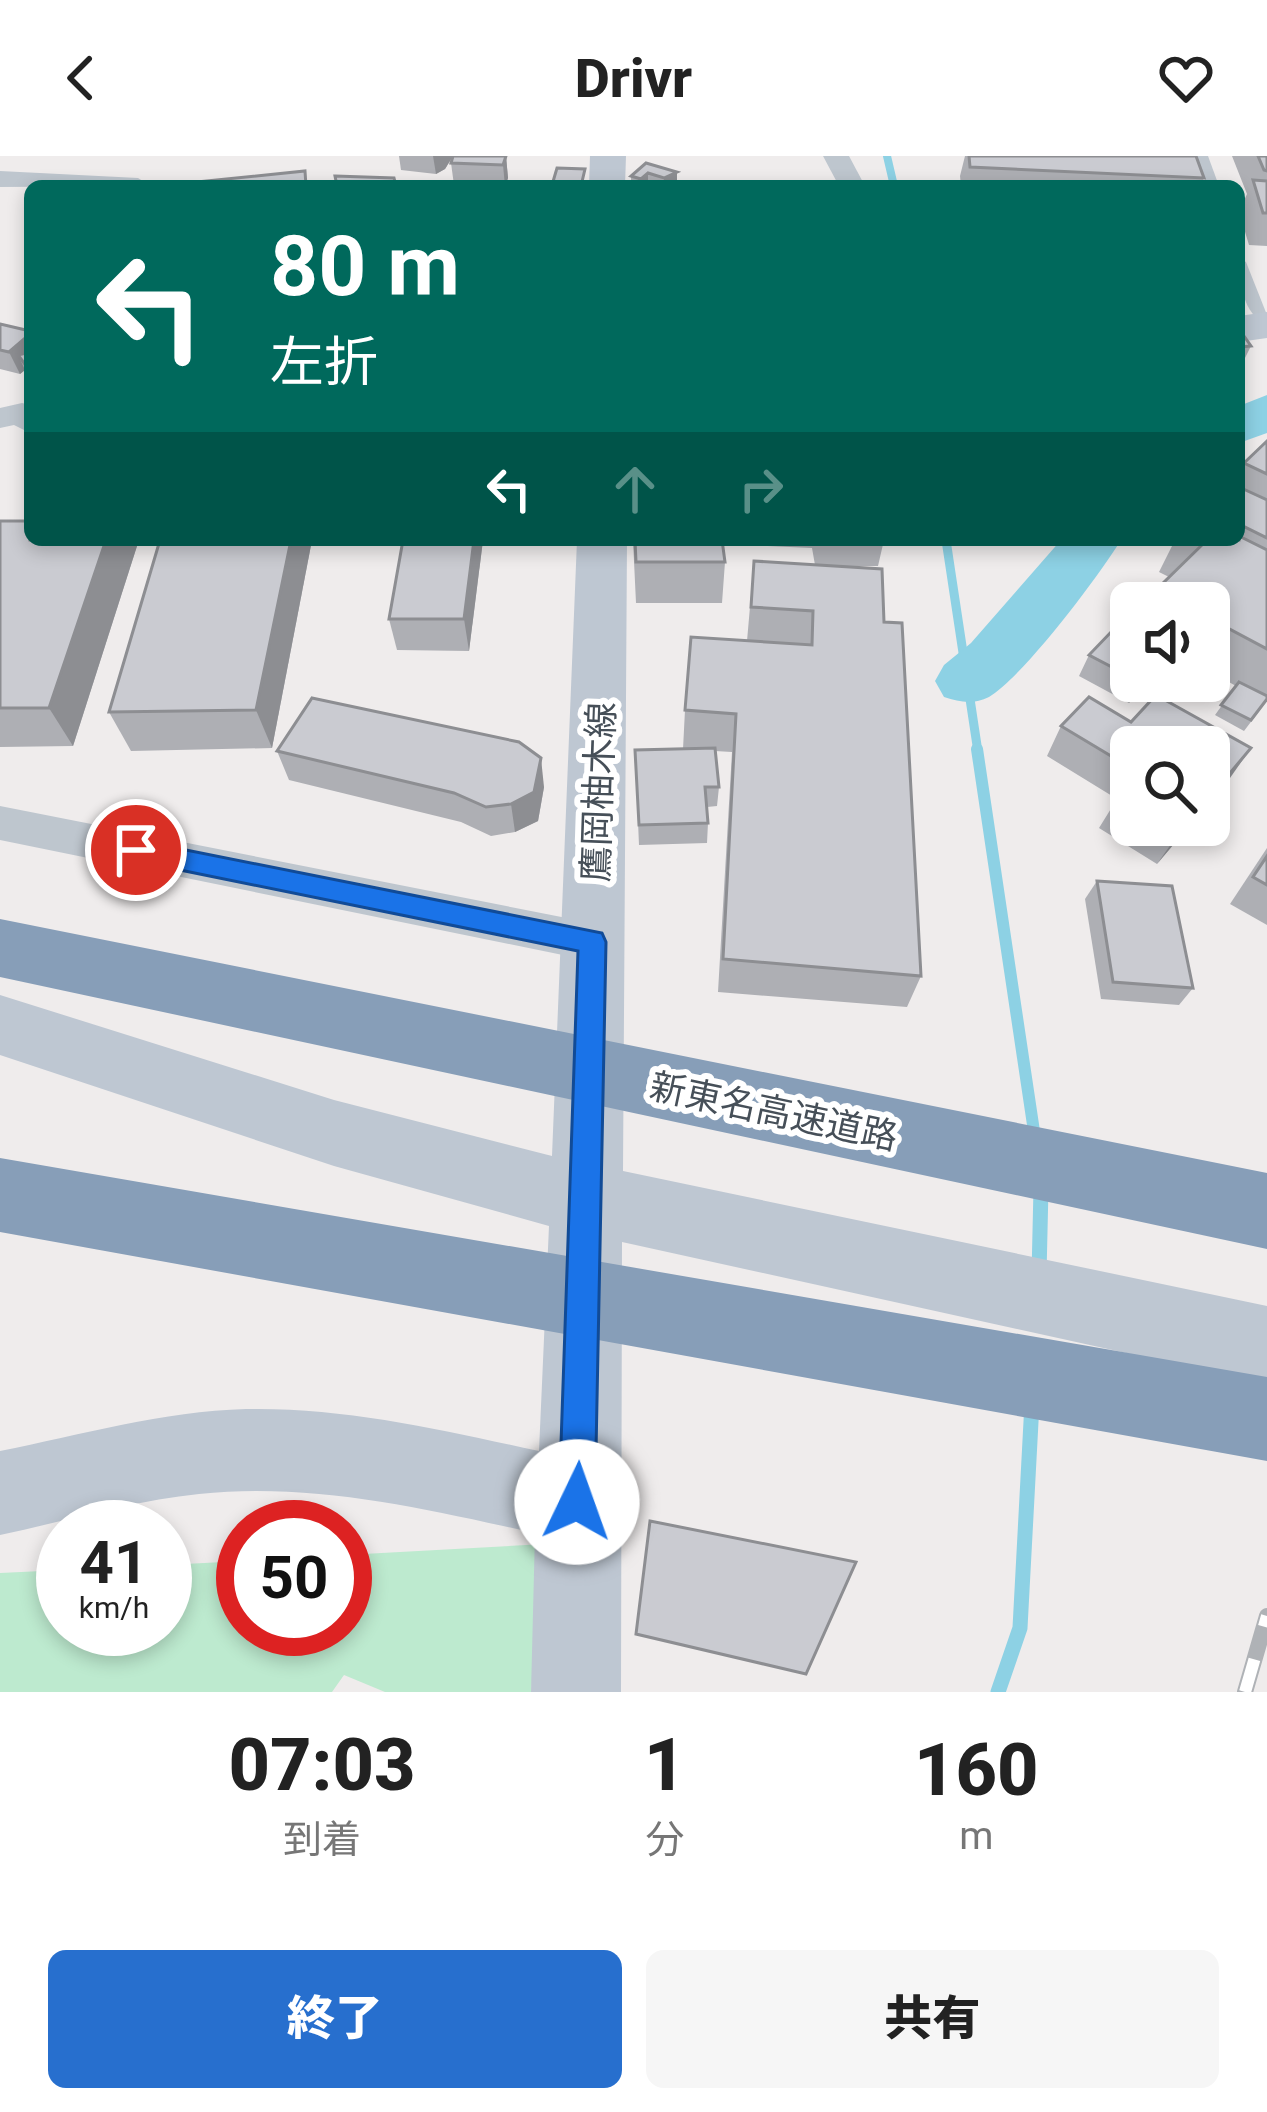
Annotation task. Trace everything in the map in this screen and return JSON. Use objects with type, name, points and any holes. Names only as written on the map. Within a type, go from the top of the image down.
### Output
[{"type":"highway","name":"新東名高速道路","points":[[0,948],[1267,1211]]},
{"type":"highway","points":[[0,1196],[1267,1419]]},
{"type":"street","points":[[0,178],[97,180]]},
{"type":"street","name":"鷹岡柚木線","points":[[576,1692],[602,546]]},
{"type":"street","points":[[0,823],[592,942]]},
{"type":"street","points":[[0,1025],[334,1133],[514,1183],[1267,1345]]},
{"type":"street","points":[[0,1493],[199,1453],[285,1452],[376,1459],[577,1502]]},
{"type":"lane","points":[[1245,281],[1267,324]]},
{"type":"green space","points":[[544,1544],[531,1692],[385,1692],[344,1675],[332,1692],[0,1692],[0,1573],[36,1571],[36,1656],[192,1656],[192,1564],[216,1562],[216,1656],[372,1656],[372,1554]]},
{"type":"building","points":[[453,156],[506,156],[503,165],[451,163]]},
{"type":"building","points":[[969,156],[1196,156],[1204,178],[970,167]]},
{"type":"building","points":[[646,163],[677,172],[664,178],[648,173],[641,179],[631,176]]},
{"type":"building","points":[[557,168],[585,169],[582,180],[553,180]]},
{"type":"building","points":[[305,171],[306,180],[216,180]]},
{"type":"building","points":[[335,176],[394,180],[336,180]]},
{"type":"building","points":[[1253,180],[1267,181],[1267,213],[1263,213]]},
{"type":"building","points":[[0,324],[24,330],[24,339],[9,352],[0,350]]},
{"type":"building","points":[[1267,441],[1267,474],[1245,462]]},
{"type":"building","points":[[1245,490],[1267,500],[1267,538],[1245,527]]},
{"type":"building","points":[[0,521],[24,521],[24,546],[104,546],[49,708],[0,708]]},
{"type":"building","points":[[1245,539],[1267,550],[1267,649],[1230,629],[1230,582],[1164,582],[1201,546],[1245,546]]},
{"type":"building","points":[[158,546],[290,546],[256,710],[109,712]]},
{"type":"building","points":[[402,546],[473,546],[464,619],[389,619]]},
{"type":"building","points":[[635,546],[723,546],[725,562],[636,562]]},
{"type":"building","points":[[754,561],[882,569],[884,622],[902,623],[921,976],[723,959],[736,714],[685,710],[691,637],[812,645],[813,611],[751,607]]},
{"type":"building","points":[[1110,633],[1110,666],[1089,655]]},
{"type":"building","points":[[1239,682],[1267,699],[1251,720],[1221,705],[1230,702]]},
{"type":"building","points":[[1089,697],[1131,722],[1150,702],[1169,702],[1212,726],[1110,726],[1110,755],[1061,726]]},
{"type":"building","points":[[312,698],[519,742],[541,758],[534,792],[511,804],[486,807],[454,793],[277,751]]},
{"type":"building","points":[[1230,736],[1251,748],[1230,773]]},
{"type":"building","points":[[715,748],[719,787],[705,787],[708,823],[639,825],[635,750]]},
{"type":"building","points":[[1267,856],[1267,885],[1253,877]]},
{"type":"building","points":[[1097,881],[1172,886],[1193,988],[1113,982]]},
{"type":"building","points":[[650,1521],[856,1562],[806,1674],[636,1634]]},
{"type":"waterway","points":[[887,156],[893,180]]},
{"type":"waterway","points":[[1245,424],[1267,411]]},
{"type":"waterway","points":[[947,546],[978,752]]},
{"type":"waterway","points":[[966,681],[993,659],[1088,546]]},
{"type":"waterway","points":[[977,749],[1035,1138]]},
{"type":"waterway","points":[[1039,1275],[1041,1188]]},
{"type":"waterway","points":[[998,1692],[1020,1628],[1032,1403]]},
{"type":"railway","points":[[1245,1692],[1267,1616]]},
{"type":"route","points":[[136,850],[592,942],[577,1502]]}]
